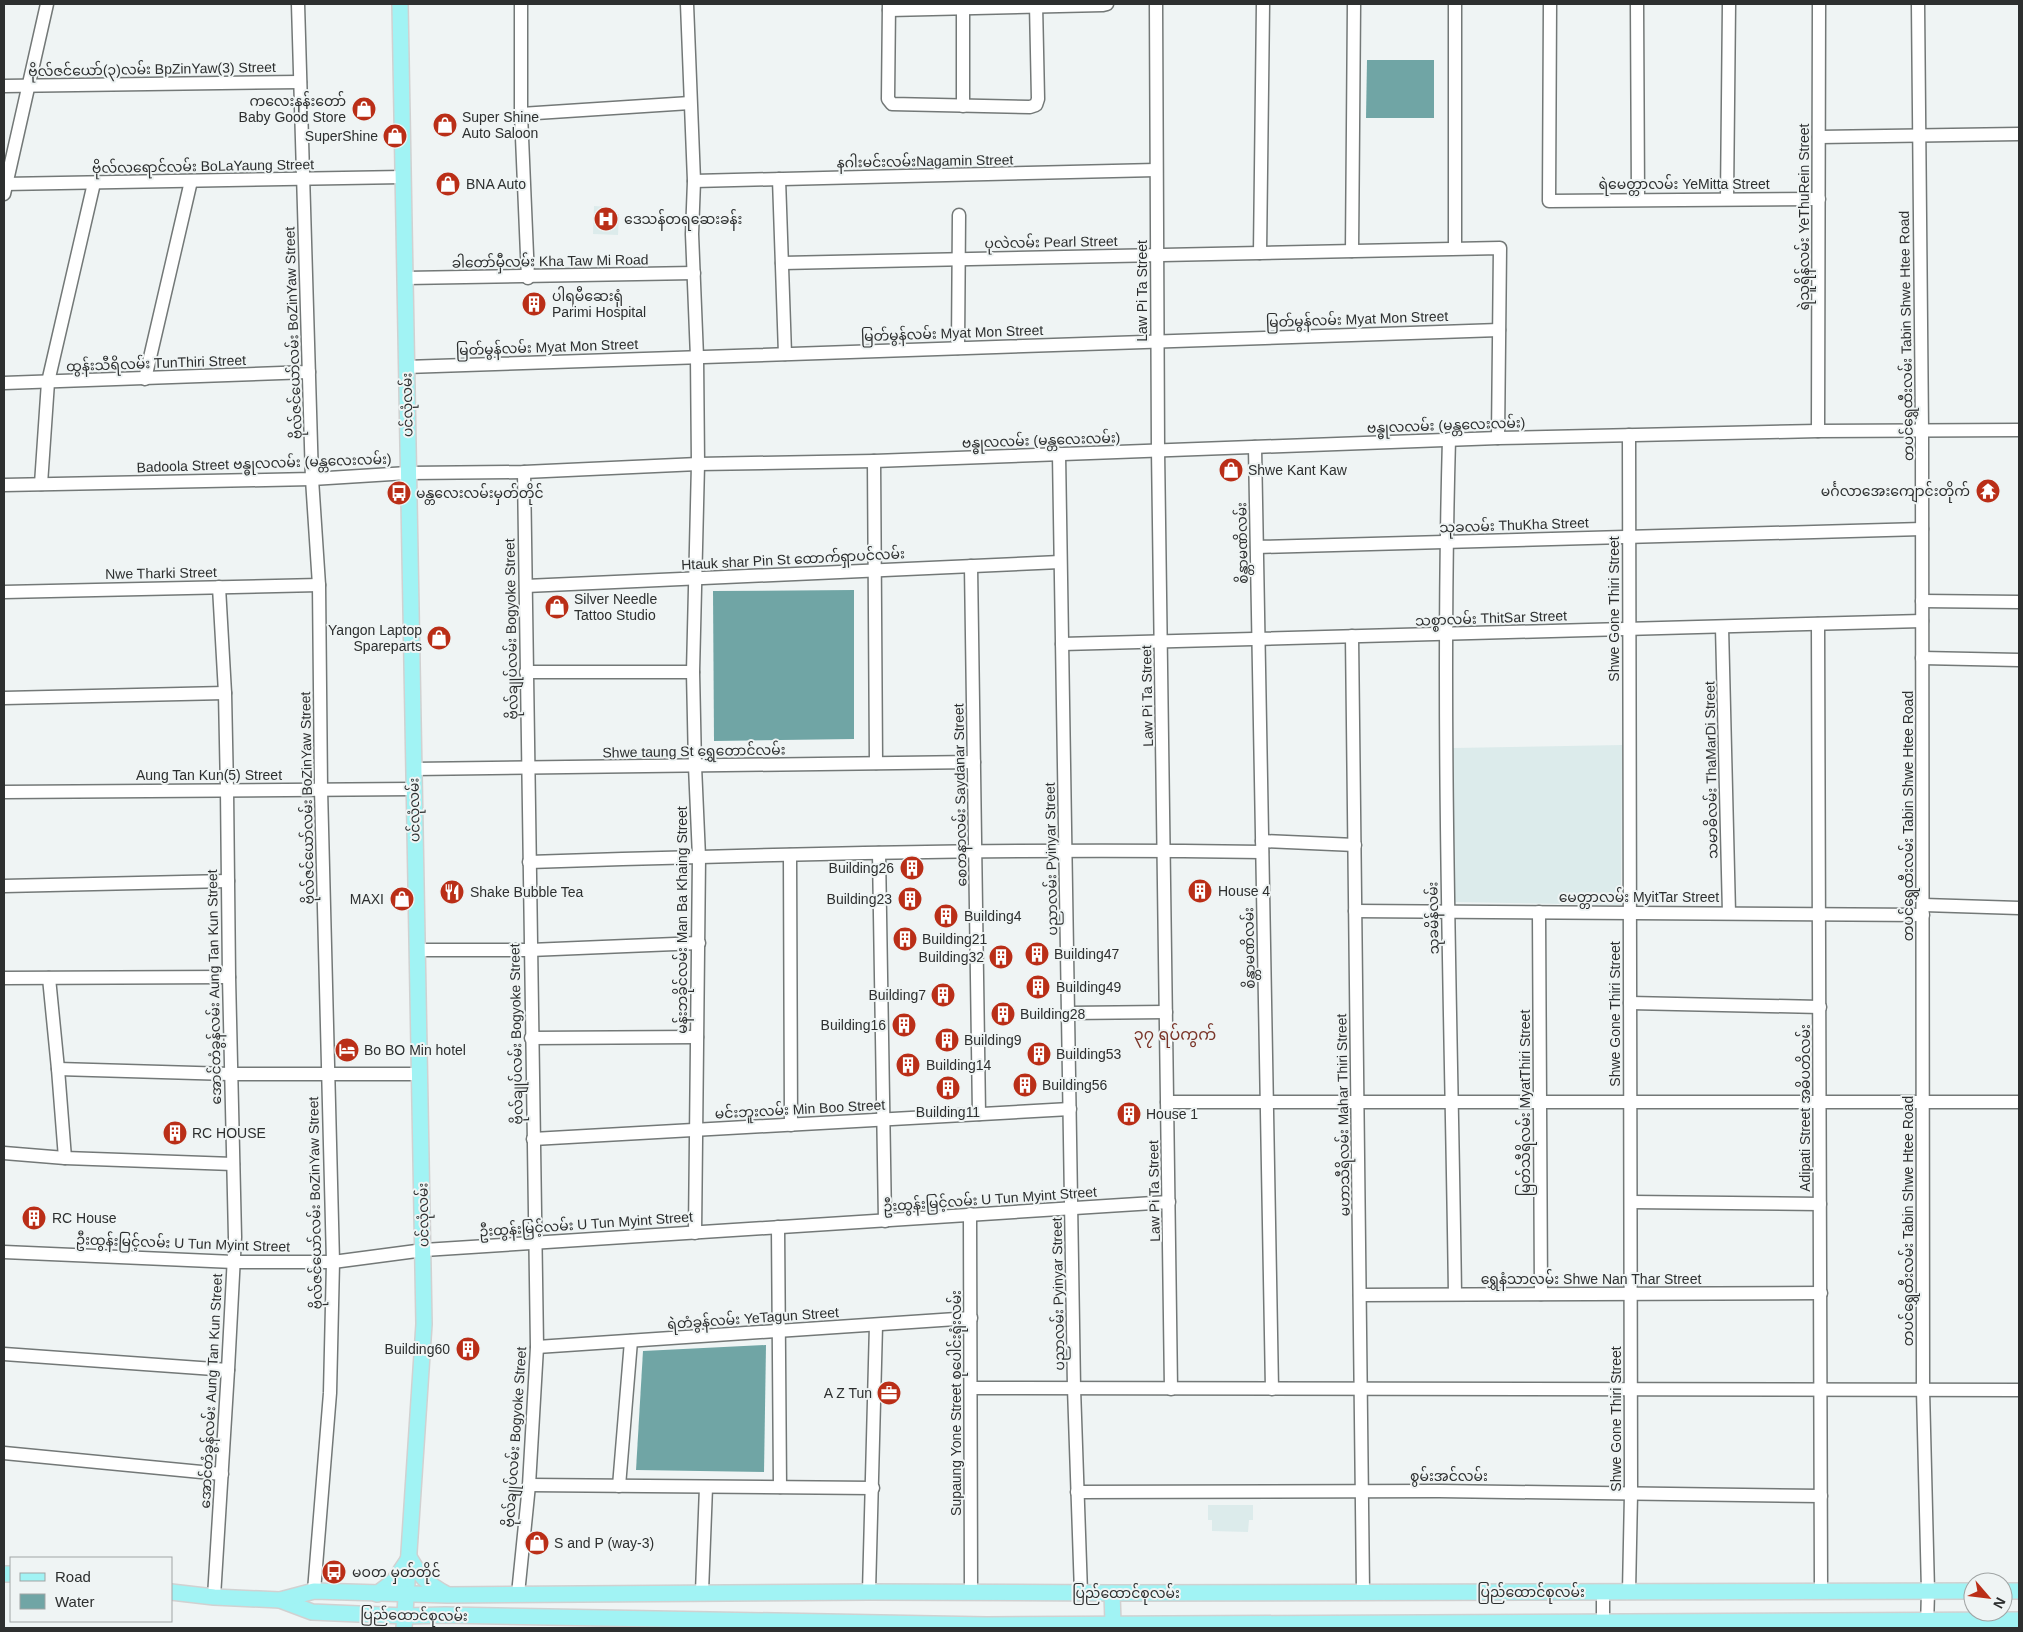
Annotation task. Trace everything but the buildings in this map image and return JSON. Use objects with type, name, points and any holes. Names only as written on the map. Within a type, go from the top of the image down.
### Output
[{"type":"main road","name":"ပင်လုံလမ်း","points":[[400,4],[413,769],[424,1250],[424,1324],[408,1594],[404,1622]]},
{"type":"main road","points":[[377,1594],[394,1581],[410,1557],[423,1579],[447,1595]]},
{"type":"main road","name":"ပြည်ထောင်စုလမ်း","points":[[280,1600],[314,1591],[447,1595],[702,1592],[1963,1591]]},
{"type":"main road","name":"ပြည်ထောင်စုလမ်း","points":[[172,1592],[280,1600],[312,1612],[375,1615],[404,1622],[445,1615],[974,1626],[1113,1624],[1927,1624],[2019,1620]]},
{"type":"main road","points":[[1112,1593],[1113,1624]]},
{"type":"main road","points":[[375,1615],[388,1628]]},
{"type":"main road","points":[[424,1628],[445,1615]]},
{"type":"street","points":[[4,188],[47,4]]},
{"type":"street","name":"ဗိုလ်ဇင်ယော်လမ်း BoZinYaw Street","points":[[298,4],[312,479],[319,585],[321,789],[333,1262],[330,1394],[314,1591]]},
{"type":"street","points":[[521,4],[521,114],[528,278]]},
{"type":"street","points":[[687,4],[694,181],[692,234],[697,357]]},
{"type":"street","points":[[1036,5],[1038,99],[1036,105],[1030,107],[892,104],[888,99],[889,7],[1036,5],[1103,6],[1107,4]]},
{"type":"street","name":"Law Pi Ta Street","points":[[1156,4],[1158,450],[1171,1388]]},
{"type":"street","points":[[1260,253],[1263,4]]},
{"type":"street","points":[[1352,251],[1354,4]]},
{"type":"street","points":[[1455,4],[1455,248]]},
{"type":"street","name":"ရဲမေတ္တာလမ်း YeMitta Street","points":[[1550,4],[1549,201],[1819,199]]},
{"type":"street","points":[[1638,4],[1638,199]]},
{"type":"street","points":[[1727,199],[1729,4]]},
{"type":"street","name":"ရဲသူရိန်လမ်း YeThuRein Street","points":[[1818,4],[1818,431]]},
{"type":"street","name":"တပင်ရွှေထီးလမ်း Tabin Shwe Htee Road","points":[[1918,4],[1922,430],[1923,1390],[1928,1591],[1927,1624]]},
{"type":"street","points":[[963,106],[964,6]]},
{"type":"street","name":"ဗိုလ်ဇင်ယော်(၃)လမ်း BpZinYaw(3) Street","points":[[4,86],[300,82]]},
{"type":"street","points":[[521,114],[690,103]]},
{"type":"street","points":[[1819,136],[2019,134]]},
{"type":"street","name":"နဂါးမင်းလမ်းNagamin Street","points":[[694,181],[1156,170]]},
{"type":"street","name":"ဗိုလ်လရောင်လမ်း BoLaYaung Street","points":[[4,188],[94,183],[403,177]]},
{"type":"street","points":[[779,179],[785,354]]},
{"type":"street","points":[[145,379],[191,181]]},
{"type":"street","points":[[41,484],[48,382],[94,183]]},
{"type":"street","points":[[958,348],[960,215]]},
{"type":"street","name":"ပုလဲလမ်း Pearl Street","points":[[782,263],[1500,248],[1499,330]]},
{"type":"street","name":"ခါတော်မှီလမ်း Kha Taw Mi Road","points":[[405,278],[528,278],[694,273]]},
{"type":"street","points":[[1498,438],[1499,330]]},
{"type":"street","name":"မြတ်မွန်လမ်း Myat Mon Street","points":[[406,367],[1499,330]]},
{"type":"street","name":"မန်းဘခိုင်လမ်း Man Ba Khaing Street","points":[[695,1232],[699,943],[699,857],[693,672],[698,464],[697,357]]},
{"type":"street","name":"ထွန်းသီရိလမ်း TunThiri Street","points":[[4,383],[309,372]]},
{"type":"street","name":"ဗန္ဓုလလမ်း (မန္တလေးလမ်း)","points":[[698,464],[874,462],[1449,439],[1818,431],[2019,430]]},
{"type":"street","name":"Shwe Gone Thiri Street","points":[[1628,1592],[1631,1494],[1629,435]]},
{"type":"street","name":"သုခမိန်လမ်း","points":[[1449,439],[1445,634],[1455,1294]]},
{"type":"street","name":"စိန္တာမဏိလမ်း","points":[[1255,447],[1272,1389]]},
{"type":"street","name":"ပညာလမ်း Pyinyar Street","points":[[1059,454],[1074,1388],[1080,1593]]},
{"type":"street","points":[[874,462],[876,764]]},
{"type":"street","name":"Badoola Street ဗန္ဓုလလမ်း (မန္တလေးလမ်း)","points":[[4,485],[312,479],[408,473],[524,472],[698,464]]},
{"type":"street","name":"ဗိုလ်ချုပ်လမ်း Bogyoke Street","points":[[518,1594],[529,1485],[537,1347],[524,472]]},
{"type":"street","name":"သုခလမ်း ThuKha Street","points":[[1257,547],[1922,529]]},
{"type":"street","name":"Htauk shar Pin St ထောက်ရှာပင်လမ်း","points":[[526,586],[1060,562]]},
{"type":"street","name":"စေတနာလမ်း Saydanar Street","points":[[971,566],[979,1114]]},
{"type":"street","name":"Nwe Tharki Street","points":[[4,592],[319,585]]},
{"type":"street","name":"အောင်တံခွန်လမ်း Aung Tan Kun Street","points":[[214,1596],[234,1262],[225,693],[219,587]]},
{"type":"street","points":[[1922,601],[2019,602]]},
{"type":"street","name":"သစ္စာလမ်း ThitSar Street","points":[[1062,644],[1922,621]]},
{"type":"street","name":"Adipati Street အဓိပတိလမ်း","points":[[1818,624],[1821,1591]]},
{"type":"street","name":"သမာဓိလမ်း ThaMarDi Street","points":[[1722,626],[1729,913]]},
{"type":"street","name":"မဟာသီရိလမ်း Mahar Thiri Street","points":[[1352,636],[1364,1592]]},
{"type":"street","points":[[1922,658],[2019,660]]},
{"type":"street","points":[[526,672],[693,672]]},
{"type":"street","points":[[4,698],[225,693]]},
{"type":"street","name":"Shwe taung St ရွှေတောင်လမ်း","points":[[413,769],[974,762]]},
{"type":"street","name":"Aung Tan Kun(5) Street","points":[[4,792],[414,789]]},
{"type":"street","points":[[529,862],[879,852],[1164,851],[1355,845]]},
{"type":"street","points":[[879,852],[885,1220]]},
{"type":"street","points":[[790,855],[791,1125]]},
{"type":"street","points":[[4,886],[228,881]]},
{"type":"street","name":"မေတ္တာလမ်း MyitTar Street","points":[[1356,911],[1819,914],[2019,908]]},
{"type":"street","name":"မြတ်သီရိလမ်း MyatThiri Street","points":[[1539,912],[1541,1294]]},
{"type":"street","points":[[417,950],[530,950],[699,943]]},
{"type":"street","points":[[4,978],[228,977]]},
{"type":"street","points":[[49,978],[64,1158]]},
{"type":"street","points":[[1630,1003],[1820,1007]]},
{"type":"street","points":[[1068,1013],[1166,1012]]},
{"type":"street","points":[[531,1038],[697,1037]]},
{"type":"street","points":[[58,1069],[230,1074],[419,1074]]},
{"type":"street","points":[[1167,1102],[2019,1102]]},
{"type":"street","name":"မင်းဘူးလမ်း Min Boo Street","points":[[533,1139],[1070,1109]]},
{"type":"street","points":[[4,1153],[64,1158],[233,1164]]},
{"type":"street","name":"ဦးထွန်းမြင့်လမ်း U Tun Myint Street","points":[[4,1252],[234,1262],[333,1262],[424,1250],[1169,1202]]},
{"type":"street","points":[[1631,1202],[1820,1204]]},
{"type":"street","name":"Supaung Yone Street စုပေါင်းရုံးလမ်း","points":[[970,1214],[971,1592]]},
{"type":"street","points":[[778,1227],[780,1487]]},
{"type":"street","name":"ရွှေနံသာလမ်း Shwe Nan Thar Street","points":[[1360,1295],[1821,1293]]},
{"type":"street","name":"ရဲတံခွန်လမ်း YeTagun Street","points":[[537,1347],[971,1318]]},
{"type":"street","points":[[869,1592],[876,1325]]},
{"type":"street","points":[[619,1486],[631,1341]]},
{"type":"street","points":[[4,1354],[228,1370]]},
{"type":"street","points":[[971,1388],[2019,1390]]},
{"type":"street","points":[[4,1453],[222,1474]]},
{"type":"street","points":[[529,1485],[872,1488]]},
{"type":"street","points":[[702,1592],[706,1487]]},
{"type":"street","name":"စွမ်းအင်လမ်း","points":[[1077,1492],[1363,1491],[1822,1496]]},
{"type":"street","points":[[1603,1592],[1603,1623]]},
{"type":"shaded area","name":"ဒေသန်တရဆေးခန်း","points":[[594,206],[608,207],[608,213],[619,214],[618,235],[593,234]]},
{"type":"shaded area","points":[[1622,745],[1621,905],[1453,902],[1453,748]]},
{"type":"shaded area","points":[[1208,1505],[1253,1505],[1253,1520],[1249,1520],[1248,1532],[1212,1531],[1212,1520],[1208,1520]]},
{"type":"water","points":[[1367,60],[1434,60],[1434,118],[1366,118]]},
{"type":"water","points":[[854,590],[854,739],[714,741],[713,591]]},
{"type":"water","points":[[766,1345],[764,1472],[636,1470],[643,1351]]},
{"type":"place","name":"ကလေးနန်းတော် Baby Good Store","points":[[364,109]]},
{"type":"place","name":"Super Shine Auto Saloon","points":[[445,125]]},
{"type":"place","name":"SuperShine","points":[[395,136]]},
{"type":"place","name":"BNA Auto","points":[[448,184]]},
{"type":"place","name":"ဒေသန်တရဆေးခန်း","points":[[606,219]]},
{"type":"place","name":"ပါရမီဆေးရုံ Parimi Hospital","points":[[534,304]]},
{"type":"place","name":"Shwe Kant Kaw","points":[[1231,470]]},
{"type":"place","name":"မင်္ဂလာအေးကျောင်းတိုက်","points":[[1988,491]]},
{"type":"place","name":"မန္တလေးလမ်းမှတ်တိုင်","points":[[399,493]]},
{"type":"place","name":"Silver Needle Tattoo Studio","points":[[557,607]]},
{"type":"place","name":"Yangon Laptop Spareparts","points":[[439,638]]},
{"type":"place","name":"Building26","points":[[912,868]]},
{"type":"place","name":"House 4","points":[[1200,891]]},
{"type":"place","name":"Shake Bubble Tea","points":[[452,892]]},
{"type":"place","name":"MAXI","points":[[402,899]]},
{"type":"place","name":"Building23","points":[[910,899]]},
{"type":"place","name":"Building4","points":[[946,916]]},
{"type":"place","name":"Building21","points":[[905,939]]},
{"type":"place","name":"Building47","points":[[1037,954]]},
{"type":"place","name":"Building32","points":[[1001,957]]},
{"type":"place","name":"Building49","points":[[1038,987]]},
{"type":"place","name":"Building7","points":[[943,995]]},
{"type":"place","name":"Building28","points":[[1003,1014]]},
{"type":"place","name":"Building16","points":[[904,1025]]},
{"type":"place","name":"Building9","points":[[947,1040]]},
{"type":"place","name":"Bo BO Min hotel","points":[[347,1050]]},
{"type":"place","name":"Building53","points":[[1039,1054]]},
{"type":"place","name":"Building14","points":[[908,1065]]},
{"type":"place","name":"Building56","points":[[1025,1085]]},
{"type":"place","name":"Building11","points":[[948,1088]]},
{"type":"place","name":"House 1","points":[[1129,1114]]},
{"type":"place","name":"RC HOUSE","points":[[175,1133]]},
{"type":"place","name":"RC House","points":[[34,1218]]},
{"type":"place","name":"Building60","points":[[468,1349]]},
{"type":"place","name":"A Z Tun","points":[[889,1393]]},
{"type":"place","name":"S and P (way-3)","points":[[537,1543]]},
{"type":"place","name":"မဝတ မှတ်တိုင်","points":[[334,1572]]},
{"type":"district","name":"၃၇ ရပ်ကွက်","points":[[1175,1034]]}]
